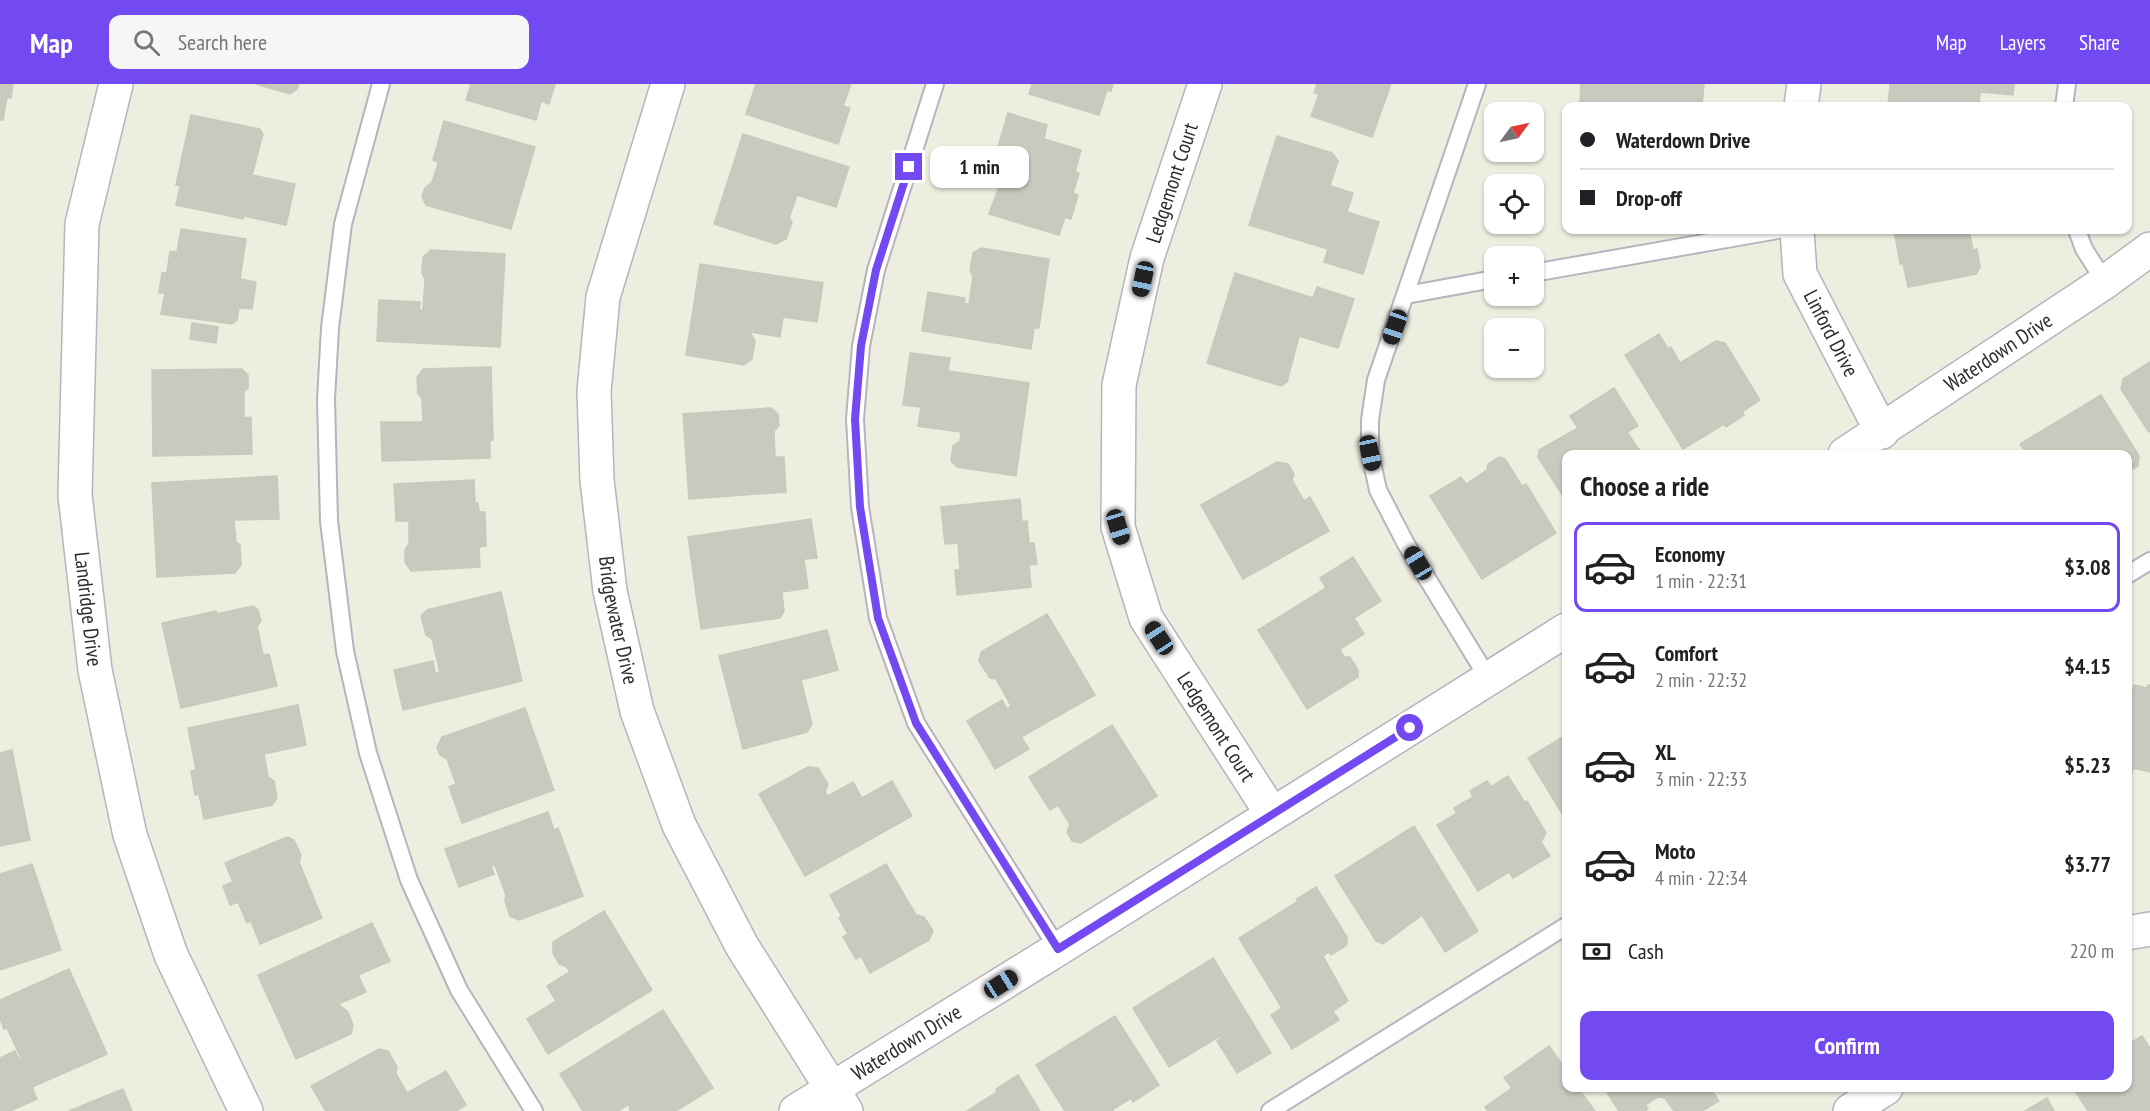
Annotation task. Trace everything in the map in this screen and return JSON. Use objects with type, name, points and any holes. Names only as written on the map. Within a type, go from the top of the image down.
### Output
[{"type":"street","name":"Landridge Drive","points":[[116,84],[82,224],[75,495],[95,670],[130,835],[171,955],[246,1111]]},
{"type":"street","name":"Bridgewater Drive","points":[[668,84],[603,297],[594,391],[597,480],[609,591],[637,711],[679,825],[742,946],[839,1100]]},
{"type":"street","name":"Ledgemont Court","points":[[1205,84],[1148,258],[1119,385],[1118,527],[1146,618],[1272,814]]},
{"type":"street","points":[[1802,102],[1804,84]]},
{"type":"street","name":"Linford Drive","points":[[1797,234],[1800,274],[1882,432]]},
{"type":"street","name":"Waterdown Drive","points":[[1852,450],[2105,282],[2150,249]]},
{"type":"street","name":"Waterdown Drive","points":[[796,1111],[839,1100],[1058,949],[1562,632]]},
{"type":"street","points":[[2132,932],[2150,929]]},
{"type":"street","points":[[1850,1111],[1880,1092]]},
{"type":"lane","points":[[381,84],[343,224],[330,328],[326,399],[329,521],[345,651],[368,753],[409,880],[459,990],[534,1111]]},
{"type":"lane","points":[[935,84],[876,270],[861,346],[855,419],[860,507],[878,618],[916,723],[1058,949]]},
{"type":"lane","points":[[1477,84],[1376,380],[1370,420],[1370,453],[1378,490],[1406,544],[1488,678]]},
{"type":"lane","points":[[2065,102],[2067,84]]},
{"type":"lane","points":[[1544,271],[1755,234]]},
{"type":"lane","points":[[2079,234],[2084,249],[2105,282]]},
{"type":"lane","points":[[1406,295],[1484,281]]},
{"type":"lane","points":[[2132,572],[2150,561]]},
{"type":"lane","points":[[1270,1111],[1562,928]]},
{"type":"building","points":[[0,84],[13,84],[11,98],[7,97],[3,120],[0,120]]},
{"type":"building","points":[[256,84],[299,84],[297,89],[290,94]]},
{"type":"building","points":[[471,84],[555,84],[549,104],[541,101],[536,120],[466,100]]},
{"type":"building","points":[[756,84],[851,84],[843,106],[850,108],[838,144],[746,114]]},
{"type":"building","points":[[1032,84],[1113,84],[1111,91],[1107,90],[1099,115],[1029,94]]},
{"type":"building","points":[[1317,84],[1391,84],[1372,137],[1311,116],[1319,94],[1314,93]]},
{"type":"building","points":[[1581,84],[1704,84],[1702,102],[1580,102]]},
{"type":"building","points":[[1890,84],[2014,84],[2013,95],[1980,92],[1979,102],[1888,102]]},
{"type":"building","points":[[1008,113],[1047,125],[1044,139],[1081,150],[1075,172],[1079,173],[1073,193],[1078,195],[1071,219],[1065,217],[1059,235],[989,214],[1007,165],[994,160]]},
{"type":"building","points":[[191,115],[260,129],[263,134],[252,175],[295,184],[286,225],[176,205],[180,186],[176,185]]},
{"type":"building","points":[[444,121],[535,147],[511,229],[426,205],[422,196],[425,188],[432,182],[437,167],[438,162],[433,160]]},
{"type":"building","points":[[743,134],[849,167],[836,207],[797,195],[789,218],[792,222],[786,239],[776,244],[714,224]]},
{"type":"building","points":[[1277,136],[1332,153],[1338,161],[1330,186],[1353,193],[1347,212],[1379,222],[1363,274],[1324,262],[1328,249],[1249,225]]},
{"type":"building","points":[[181,229],[246,239],[240,279],[256,282],[252,309],[239,308],[237,320],[232,324],[161,314],[165,293],[159,293],[162,273],[167,273],[170,251],[177,252]]},
{"type":"building","points":[[1895,234],[1970,234],[1973,250],[1977,249],[1980,267],[1976,274],[1908,287],[1903,263],[1900,264]]},
{"type":"building","points":[[981,248],[1049,259],[1039,328],[1034,328],[1031,349],[922,331],[928,292],[965,298],[964,303],[969,304],[973,277],[970,270],[973,253]]},
{"type":"building","points":[[431,250],[505,254],[500,347],[377,341],[379,300],[420,302],[419,310],[423,310],[425,279],[422,273],[423,257]]},
{"type":"building","points":[[700,264],[823,283],[817,322],[783,317],[780,337],[750,332],[755,341],[752,359],[744,365],[686,355]]},
{"type":"building","points":[[1235,273],[1313,298],[1317,287],[1354,299],[1338,348],[1299,336],[1287,382],[1281,386],[1207,363]]},
{"type":"building","points":[[192,323],[218,327],[216,343],[190,339]]},
{"type":"building","points":[[1659,334],[1668,349],[1671,347],[1680,363],[1716,341],[1725,343],[1760,400],[1726,427],[1724,424],[1683,449],[1625,355]]},
{"type":"building","points":[[910,353],[950,358],[948,371],[1029,383],[1016,476],[957,467],[951,461],[953,446],[960,441],[961,432],[918,426],[921,407],[903,405]]},
{"type":"building","points":[[2150,362],[2150,432],[2121,389],[2123,379]]},
{"type":"building","points":[[491,367],[493,440],[490,440],[490,458],[382,461],[381,422],[423,422],[422,398],[418,394],[417,377],[423,369]]},
{"type":"building","points":[[242,369],[248,375],[248,388],[244,392],[244,418],[251,417],[252,454],[153,456],[152,370]]},
{"type":"building","points":[[1614,388],[1638,426],[1627,432],[1639,450],[1562,450],[1562,495],[1538,457],[1539,450],[1578,428],[1570,416]]},
{"type":"building","points":[[2101,395],[2139,456],[2138,466],[2132,469],[2132,450],[2024,450],[2020,444]]},
{"type":"building","points":[[771,408],[778,414],[779,426],[774,431],[775,457],[784,457],[786,492],[689,499],[683,414]]},
{"type":"building","points":[[1499,457],[1505,459],[1522,486],[1526,484],[1556,533],[1482,579],[1430,496],[1461,477],[1466,484],[1487,470],[1488,464]]},
{"type":"building","points":[[1277,462],[1288,464],[1294,474],[1292,480],[1304,501],[1310,497],[1329,531],[1243,579],[1201,505]]},
{"type":"building","points":[[277,476],[279,519],[234,520],[236,542],[240,545],[241,565],[235,573],[157,577],[152,483]]},
{"type":"building","points":[[474,480],[475,503],[478,503],[479,512],[485,512],[486,546],[479,547],[480,567],[411,571],[405,562],[405,550],[409,544],[409,521],[396,521],[394,484]]},
{"type":"building","points":[[1020,499],[1022,522],[1027,521],[1029,543],[1034,543],[1037,564],[1029,565],[1031,587],[957,595],[955,570],[960,570],[958,543],[945,544],[941,507]]},
{"type":"building","points":[[811,519],[817,558],[804,559],[808,588],[782,592],[784,611],[780,618],[701,629],[688,537]]},
{"type":"building","points":[[1353,557],[1381,601],[1354,618],[1364,634],[1340,649],[1344,657],[1350,657],[1358,670],[1358,677],[1307,709],[1258,630],[1326,588],[1320,578]]},
{"type":"building","points":[[501,592],[522,681],[403,710],[394,670],[433,661],[435,673],[440,672],[432,639],[426,635],[421,616],[427,610]]},
{"type":"building","points":[[253,606],[258,610],[261,621],[257,626],[263,655],[269,654],[277,686],[181,708],[162,623],[216,611],[216,614]]},
{"type":"building","points":[[1047,614],[1095,695],[1021,737],[1029,749],[995,769],[967,721],[1002,700],[1007,709],[1011,706],[996,679],[990,678],[979,661],[981,652]]},
{"type":"building","points":[[827,630],[838,670],[801,680],[812,724],[807,732],[743,749],[719,656]]},
{"type":"building","points":[[2134,685],[2147,688],[2150,685],[2150,772],[2133,768],[2132,772],[2132,693]]},
{"type":"building","points":[[298,705],[306,745],[264,754],[268,777],[274,781],[277,798],[272,805],[204,819],[199,794],[195,795],[191,771],[196,770],[188,728]]},
{"type":"building","points":[[525,708],[554,790],[462,823],[449,787],[456,784],[447,759],[440,755],[437,747],[442,737]]},
{"type":"building","points":[[1112,725],[1157,796],[1081,843],[1072,841],[1067,832],[1070,824],[1058,805],[1050,810],[1029,777]]},
{"type":"building","points":[[1562,737],[1562,813],[1528,758]]},
{"type":"building","points":[[12,750],[30,840],[0,846],[0,753]]},
{"type":"building","points":[[808,767],[818,768],[828,784],[825,792],[828,796],[853,782],[862,798],[892,781],[912,816],[805,876],[759,794]]},
{"type":"building","points":[[1508,776],[1525,803],[1527,801],[1546,833],[1541,842],[1550,856],[1513,878],[1509,872],[1478,891],[1437,825],[1457,813],[1454,808],[1473,797],[1470,791],[1487,781],[1491,787]]},
{"type":"building","points":[[548,812],[554,830],[558,828],[583,896],[519,920],[510,916],[505,901],[506,895],[495,865],[491,866],[494,874],[459,887],[445,849]]},
{"type":"building","points":[[1414,826],[1478,931],[1445,952],[1422,915],[1383,944],[1376,941],[1335,876]]},
{"type":"building","points":[[287,837],[294,840],[301,855],[299,862],[322,918],[260,944],[251,921],[247,923],[238,902],[230,905],[223,886],[233,882],[225,863]]},
{"type":"building","points":[[32,864],[61,950],[0,970],[0,874]]},
{"type":"building","points":[[886,864],[916,915],[924,917],[933,931],[929,940],[870,973],[861,956],[856,959],[843,937],[848,934],[830,895]]},
{"type":"building","points":[[1316,887],[1347,937],[1347,945],[1331,955],[1329,952],[1323,956],[1348,1001],[1333,1011],[1339,1020],[1292,1049],[1271,1015],[1282,1008],[1239,938],[1297,902],[1297,899]]},
{"type":"building","points":[[604,911],[652,990],[548,1054],[527,1019],[556,1001],[547,986],[570,972],[567,967],[559,964],[553,953],[553,942]]},
{"type":"building","points":[[372,923],[390,961],[358,975],[366,992],[338,1004],[348,1012],[353,1025],[351,1034],[296,1059],[258,975]]},
{"type":"building","points":[[1213,958],[1271,1053],[1237,1073],[1217,1041],[1221,1038],[1220,1036],[1169,1067],[1133,1008]]},
{"type":"building","points":[[69,969],[107,1054],[32,1087],[37,1099],[10,1111],[0,1111],[0,1058],[15,1051],[19,1059],[21,1058],[7,1028],[4,1029],[0,1019],[0,1000]]},
{"type":"building","points":[[663,1010],[713,1088],[676,1111],[630,1111],[629,1104],[618,1111],[583,1111],[560,1074]]},
{"type":"building","points":[[1115,1016],[1159,1085],[1133,1102],[1131,1098],[1113,1111],[1065,1111],[1036,1065]]},
{"type":"building","points":[[2142,1036],[2150,1048],[2150,1111],[2088,1111],[2076,1092],[2132,1092],[2132,1042]]},
{"type":"building","points":[[1549,1046],[1562,1064],[1562,1092],[1581,1092],[1595,1111],[1488,1111],[1485,1107],[1512,1088],[1504,1078]]},
{"type":"building","points":[[379,1049],[388,1051],[397,1067],[396,1074],[407,1093],[446,1071],[466,1105],[456,1111],[326,1111],[311,1086]]},
{"type":"building","points":[[1018,1075],[1040,1111],[967,1111],[997,1092],[996,1089]]},
{"type":"building","points":[[123,1089],[132,1111],[69,1111]]},
{"type":"building","points":[[1607,1092],[1713,1092],[1719,1101],[1702,1111],[1674,1111],[1665,1098],[1658,1097],[1645,1105],[1648,1109],[1645,1111],[1619,1111]]},
{"type":"building","points":[[2047,1098],[2054,1111],[2025,1111]]},
{"type":"route","points":[[909,167],[876,270],[861,346],[855,419],[860,507],[878,618],[916,723],[1058,949],[1410,728]]}]
